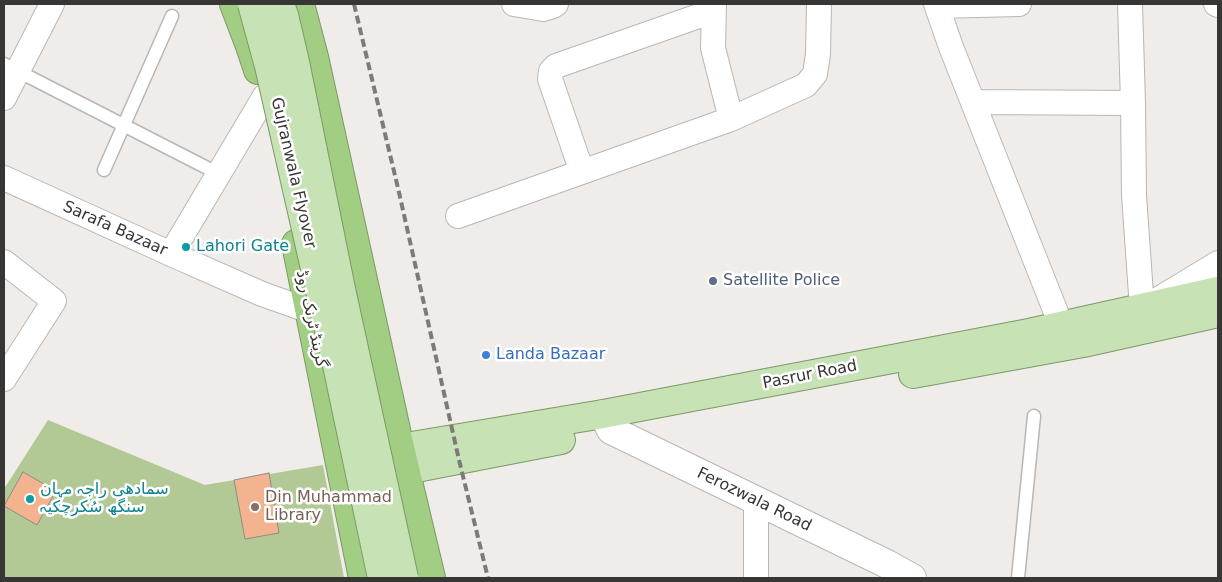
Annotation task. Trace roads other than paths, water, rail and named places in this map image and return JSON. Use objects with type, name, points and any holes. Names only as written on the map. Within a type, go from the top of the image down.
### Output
[{"type":"highway","name":"گرینڈ ٹرنک روڈ","points":[[234,4],[250,46],[265,96],[364,578]]},
{"type":"highway","points":[[300,4],[314,57],[366,299],[431,578]]},
{"type":"main road","name":"Gujranwala Flyover","points":[[252,4],[270,66],[382,578]]},
{"type":"main road","name":"Gujranwala Flyover","points":[[280,4],[295,62],[340,289],[404,578]]},
{"type":"main road","name":"Pasrur Road","points":[[607,422],[1218,292]]},
{"type":"main road","name":"Pasrur Road","points":[[403,459],[607,422],[1083,343],[1218,313]]},
{"type":"main road","name":"Ferozwala Road","points":[[607,422],[756,500],[912,578]]},
{"type":"street","points":[[4,98],[10,67],[52,4]]},
{"type":"street","points":[[514,4],[550,6]]},
{"type":"street","points":[[458,216],[731,119],[806,85],[815,74],[818,54],[819,4]]},
{"type":"street","points":[[1019,4],[937,5],[951,47],[1061,325]]},
{"type":"street","points":[[1130,4],[1134,195],[1142,309],[1218,263]]},
{"type":"street","points":[[582,172],[550,79],[551,71],[556,66],[714,8],[712,48],[731,119]]},
{"type":"street","points":[[171,254],[265,96]]},
{"type":"street","points":[[973,102],[1133,103]]},
{"type":"street","name":"Sarafa Bazaar","points":[[4,178],[262,294],[310,311]]},
{"type":"street","points":[[4,262],[54,301],[4,379]]},
{"type":"street","points":[[310,311],[366,299]]},
{"type":"street","points":[[756,500],[756,578]]},
{"type":"lane","points":[[104,170],[172,16]]},
{"type":"lane","points":[[10,67],[219,174]]},
{"type":"lane","points":[[1018,578],[1034,416]]},
{"type":"railway","points":[[354,4],[488,578]]},
{"type":"place","name":"Lahori Gate","points":[[186,247]]},
{"type":"place","name":"Satellite Police","points":[[713,281]]},
{"type":"place","name":"Landa Bazaar","points":[[486,355]]},
{"type":"place","name":"سمادھی راجہ مہان سنگھ سُکرچکیہ","points":[[30,499]]},
{"type":"place","name":"Din Muhammad Library","points":[[255,507]]}]
